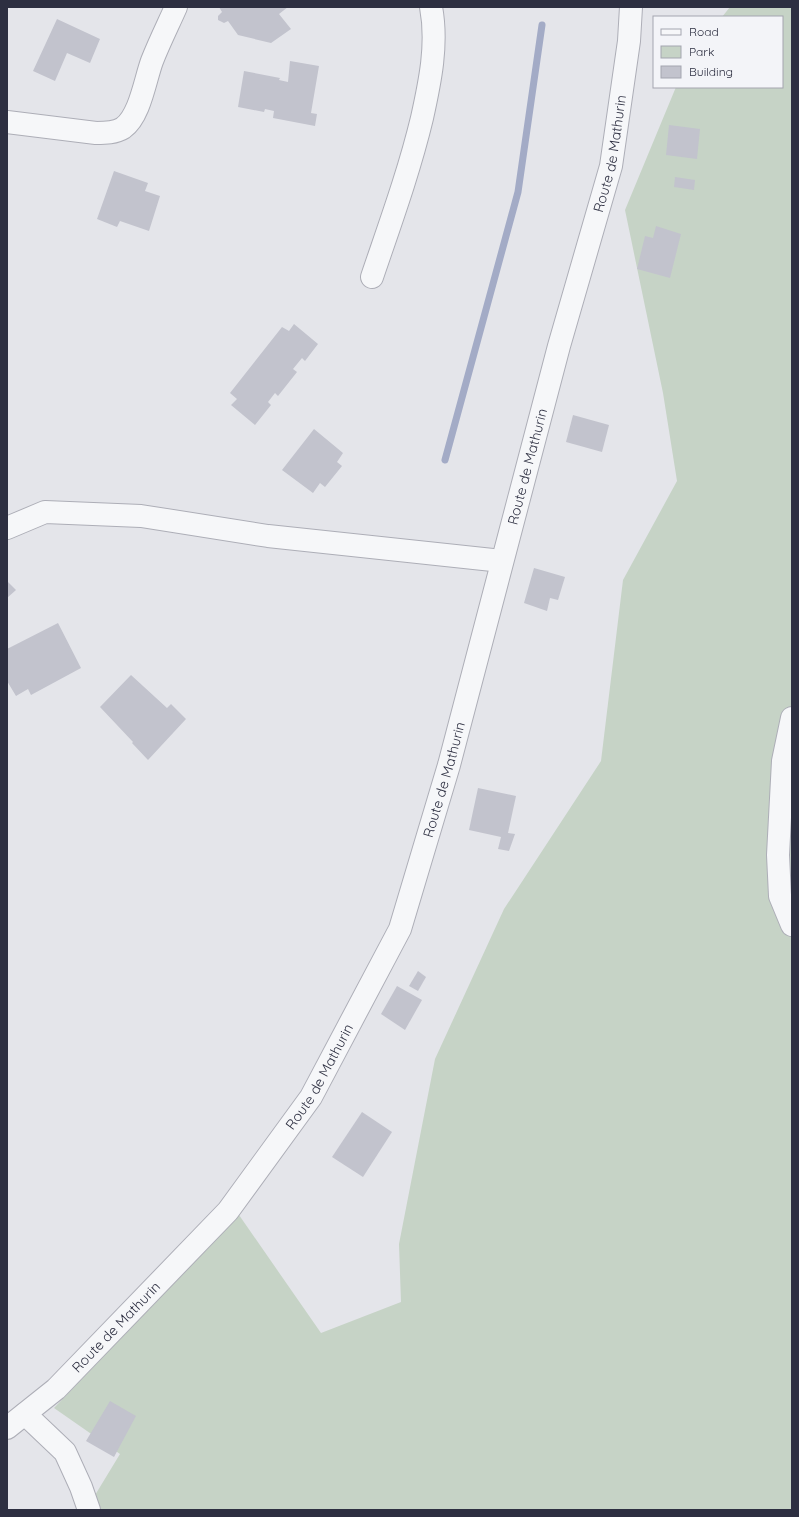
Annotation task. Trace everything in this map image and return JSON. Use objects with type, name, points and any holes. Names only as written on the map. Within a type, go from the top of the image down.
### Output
[{"type":"street","points":[[7,122],[96,133],[111,132],[122,129],[130,121],[138,106],[152,61],[176,7]]},
{"type":"street","points":[[372,277],[413,153],[432,73],[434,22],[431,7]]},
{"type":"street","name":"Route de Mathurin","points":[[7,1428],[56,1389],[228,1211],[311,1097],[400,929],[449,765],[559,346],[611,166],[629,42],[631,7]]},
{"type":"street","points":[[7,528],[45,512],[141,516],[268,536],[502,561]]},
{"type":"street","points":[[792,718],[783,761],[778,855],[780,896],[792,925]]},
{"type":"street","points":[[25,1414],[65,1452],[89,1510]]},
{"type":"green space","points":[[730,7],[792,7],[792,1510],[86,1510],[120,1454],[54,1408],[239,1215],[321,1333],[401,1302],[399,1244],[435,1059],[504,909],[601,761],[623,580],[677,481],[663,393],[625,210],[676,88],[783,88],[783,16],[723,16]]},
{"type":"building","points":[[219,7],[288,7],[279,14],[291,29],[271,43],[238,35],[228,21],[224,23],[218,20],[218,16],[222,12]]},
{"type":"building","points":[[57,19],[100,39],[90,63],[67,53],[55,81],[33,71]]},
{"type":"building","points":[[290,61],[319,66],[311,113],[317,114],[315,126],[273,118],[274,111],[265,109],[264,112],[238,107],[244,71],[280,78],[279,80],[288,82]]},
{"type":"building","points":[[669,125],[700,129],[697,159],[666,155]]},
{"type":"building","points":[[114,171],[148,183],[145,191],[160,196],[149,231],[120,221],[117,227],[97,219]]},
{"type":"building","points":[[675,177],[695,180],[694,190],[674,187]]},
{"type":"building","points":[[656,226],[681,234],[670,278],[637,269],[645,236],[653,238]]},
{"type":"building","points":[[294,324],[318,344],[305,361],[302,358],[293,369],[297,372],[278,396],[275,393],[268,402],[271,405],[255,425],[231,405],[237,399],[230,393],[282,327],[289,331]]},
{"type":"building","points":[[573,415],[609,425],[602,452],[566,442]]},
{"type":"building","points":[[314,429],[343,453],[337,462],[342,466],[325,487],[320,483],[313,493],[282,470]]},
{"type":"building","points":[[534,568],[565,577],[558,600],[550,598],[547,611],[524,603]]},
{"type":"building","points":[[7,581],[16,590],[7,598]]},
{"type":"building","points":[[58,623],[81,668],[31,695],[28,689],[16,696],[7,681],[7,649]]},
{"type":"building","points":[[131,675],[167,708],[171,704],[186,719],[148,760],[100,707]]},
{"type":"building","points":[[478,788],[516,796],[508,833],[515,834],[509,851],[498,849],[501,837],[469,830]]},
{"type":"building","points":[[418,971],[426,977],[418,991],[409,986]]},
{"type":"building","points":[[397,986],[422,1000],[405,1030],[381,1014]]},
{"type":"building","points":[[362,1112],[392,1132],[363,1177],[332,1157]]},
{"type":"building","points":[[110,1401],[136,1416],[114,1457],[86,1441]]},
{"type":"waterway","points":[[445,460],[518,192],[542,25]]}]
